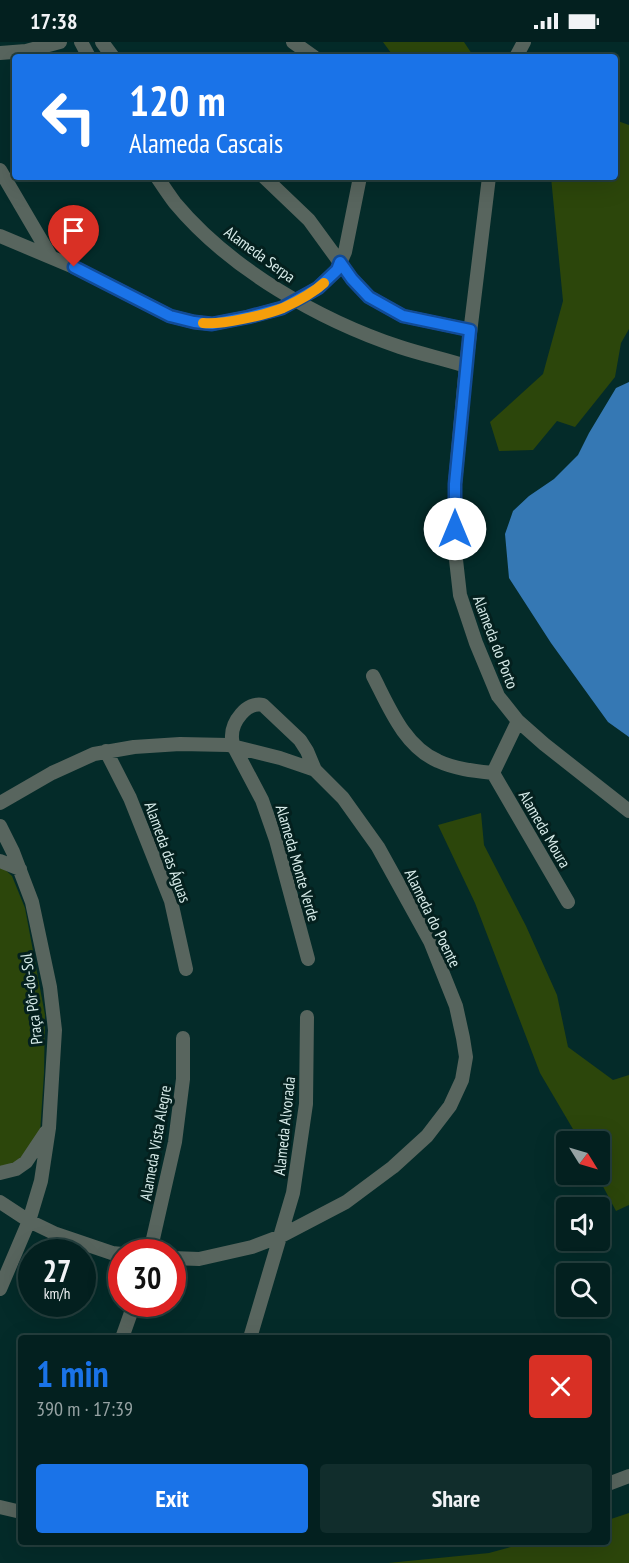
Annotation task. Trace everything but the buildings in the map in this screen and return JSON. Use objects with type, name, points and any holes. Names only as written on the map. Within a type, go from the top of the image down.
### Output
[{"type":"street","points":[[0,53],[26,51],[60,42]]},
{"type":"street","points":[[293,42],[310,54]]},
{"type":"street","points":[[0,170],[51,257]]},
{"type":"street","name":"Alameda Serpa","points":[[159,180],[176,203],[214,243],[251,271],[296,300],[341,323],[399,347],[466,366]]},
{"type":"street","points":[[267,180],[309,220],[352,279],[369,297],[403,316],[470,330]]},
{"type":"street","points":[[0,236],[74,267],[170,316],[212,324],[282,308],[318,288],[337,270],[345,252],[359,180]]},
{"type":"street","name":"Alameda do Porto","points":[[489,180],[466,366],[455,484],[455,552],[460,595],[476,643],[498,696],[518,721],[544,744],[629,811]]},
{"type":"street","points":[[373,676],[403,733],[437,761],[464,769],[493,773],[518,721]]},
{"type":"street","points":[[234,747],[232,735],[235,723],[249,707],[260,704],[300,740],[315,770]]},
{"type":"street","name":"Alameda do Poente","points":[[0,803],[52,772],[94,753],[134,747],[180,744],[228,745],[280,758],[315,770],[343,798],[378,847],[430,941],[456,1006],[465,1057],[462,1080],[450,1106],[427,1136],[393,1167],[346,1202],[281,1236],[252,1247],[199,1259],[186,1259]]},
{"type":"street","name":"Alameda Monte Verde","points":[[234,747],[262,800],[276,840],[308,959]]},
{"type":"street","name":"Alameda das Águas","points":[[106,752],[130,798],[171,901],[186,969]]},
{"type":"street","name":"Alameda Moura","points":[[493,773],[568,902]]},
{"type":"street","name":"Praça Pôr-do-Sol","points":[[0,826],[32,902],[50,987],[55,1030],[49,1128],[41,1181],[29,1221],[0,1289]]},
{"type":"street","points":[[0,861],[20,869]]},
{"type":"street","name":"Alameda Alvorada","points":[[251,1335],[293,1193],[306,1104],[307,1017]]},
{"type":"street","name":"Alameda Vista Alegre","points":[[153,1239],[175,1142],[183,1079],[183,1038]]},
{"type":"street","name":"Praça Pôr-do-Sol","points":[[16,1169],[26,1162],[49,1128]]},
{"type":"street","points":[[0,1173],[16,1169],[26,1173],[36,1183],[38,1192]]},
{"type":"street","points":[[0,1219],[2,1203],[29,1221],[56,1234],[108,1252]]},
{"type":"street","points":[[123,1335],[129,1317]]},
{"type":"street","points":[[610,1483],[629,1476]]},
{"type":"street","points":[[0,1507],[18,1511]]},
{"type":"green space","points":[[383,42],[464,42],[472,54],[392,54]]},
{"type":"green space","points":[[618,121],[629,125],[629,329],[621,343],[615,377],[575,427],[557,421],[533,450],[499,451],[490,422],[543,374],[563,301],[551,180],[618,180]]},
{"type":"green space","points":[[481,813],[484,845],[526,926],[557,995],[568,1047],[613,1080],[629,1075],[629,1205],[616,1211],[602,1185],[610,1185],[610,1131],[574,1131],[540,1073],[475,903],[438,825]]},
{"type":"green space","points":[[0,865],[12,876],[25,908],[45,1015],[40,1133],[19,1161],[4,1166],[0,1166]]},
{"type":"green space","points":[[629,1513],[629,1563],[388,1563],[489,1553],[518,1545],[610,1545],[610,1519]]},
{"type":"water","points":[[629,382],[629,737],[608,722],[551,643],[509,578],[505,534],[513,511],[529,496],[554,479],[578,455],[616,388]]},
{"type":"slow traffic","points":[[203,323],[230,321],[282,308],[324,283]]},
{"type":"route","points":[[74,267],[170,316],[212,324],[282,308],[318,288],[337,270],[340,262],[369,297],[403,316],[470,330],[455,484],[455,529]]}]
